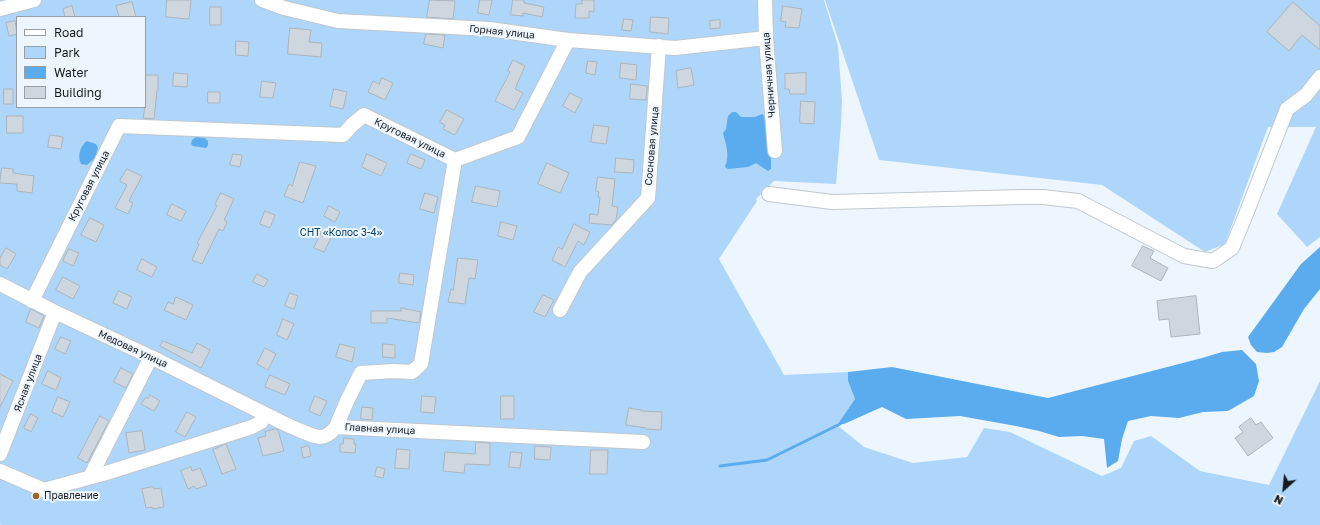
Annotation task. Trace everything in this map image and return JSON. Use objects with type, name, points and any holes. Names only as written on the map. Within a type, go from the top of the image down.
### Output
[{"type":"street","points":[[0,9],[34,0]]},
{"type":"street","name":"Горная улица","points":[[262,0],[284,8],[338,21],[489,29],[568,40],[675,48],[766,38]]},
{"type":"street","name":"Черничная улица","points":[[765,0],[766,38],[775,151]]},
{"type":"street","points":[[455,160],[518,137],[568,40]]},
{"type":"street","name":"Сосновая улица","points":[[560,310],[580,272],[648,198],[659,46]]},
{"type":"street","points":[[769,194],[832,202],[1022,197],[1043,197],[1078,201],[1184,256],[1213,261],[1232,248],[1287,109],[1306,94],[1320,77]]},
{"type":"street","name":"Круговая улица","points":[[32,301],[119,126],[157,129],[226,130],[343,136],[364,115],[455,160],[421,364],[412,372],[393,371],[361,373],[336,427]]},
{"type":"street","name":"Медовая улица","points":[[0,284],[265,414]]},
{"type":"street","name":"Ясная улица","points":[[0,454],[55,312]]},
{"type":"street","points":[[90,477],[151,357]]},
{"type":"street","points":[[0,471],[44,490],[252,427],[261,422],[265,414]]},
{"type":"street","name":"Главная улица","points":[[265,414],[311,435],[321,437],[330,434],[336,427],[643,442]]},
{"type":"green space","name":"СНТ «Колос 3-4»","points":[[0,0],[824,0],[838,46],[842,101],[836,184],[774,181],[756,199],[757,201],[719,259],[784,375],[848,372],[848,381],[855,399],[837,425],[864,447],[913,463],[967,457],[984,428],[1010,432],[1102,476],[1121,468],[1134,441],[1151,436],[1200,471],[1269,485],[1320,381],[1320,525],[0,524]]},
{"type":"green space","points":[[825,0],[1320,0],[1320,237],[1307,247],[1277,214],[1316,127],[1268,127],[1225,244],[1205,252],[1102,185],[879,160]]},
{"type":"water","points":[[732,112],[736,112],[741,117],[755,117],[762,114],[766,117],[768,155],[771,158],[771,169],[768,171],[756,163],[748,167],[728,169],[725,167],[727,154],[723,133],[726,129],[728,116]]},
{"type":"water","points":[[196,137],[205,138],[208,141],[206,148],[193,146],[191,144],[192,140]]},
{"type":"water","points":[[87,141],[96,144],[98,148],[95,158],[87,165],[81,164],[79,155],[81,148]]},
{"type":"water","points":[[1320,247],[1320,289],[1304,309],[1282,347],[1274,352],[1257,352],[1251,345],[1248,337],[1301,264]]},
{"type":"water","points":[[1242,350],[1256,364],[1259,381],[1254,396],[1228,411],[1203,412],[1179,418],[1151,416],[1128,421],[1122,439],[1118,461],[1107,468],[1104,439],[1082,436],[1059,437],[1016,426],[960,416],[906,419],[882,407],[844,424],[837,425],[855,399],[848,381],[848,372],[892,367],[1048,398],[1222,352]]},
{"type":"building","points":[[167,0],[191,0],[189,19],[166,17]]},
{"type":"building","points":[[430,0],[455,1],[453,19],[427,17]]},
{"type":"building","points":[[480,0],[492,0],[489,15],[478,13]]},
{"type":"building","points":[[513,0],[524,0],[524,3],[544,7],[542,17],[523,13],[523,16],[511,15]]},
{"type":"building","points":[[582,0],[594,0],[594,12],[589,11],[589,18],[575,18],[576,4],[582,4]]},
{"type":"building","points":[[132,2],[136,16],[119,16],[116,6]]},
{"type":"building","points":[[1293,2],[1320,26],[1320,50],[1302,35],[1289,51],[1267,32]]},
{"type":"building","points":[[72,6],[75,16],[65,16],[63,9]]},
{"type":"building","points":[[783,6],[802,9],[799,28],[785,27],[786,22],[781,21]]},
{"type":"building","points":[[210,7],[221,7],[221,25],[210,25]]},
{"type":"building","points":[[651,17],[669,18],[668,34],[650,32]]},
{"type":"building","points":[[624,19],[633,20],[631,31],[622,30]]},
{"type":"building","points":[[720,20],[720,28],[710,29],[710,21]]},
{"type":"building","points":[[15,21],[16,34],[9,36],[6,23]]},
{"type":"building","points":[[290,28],[311,30],[309,42],[322,43],[321,57],[288,54]]},
{"type":"building","points":[[426,34],[445,35],[443,48],[424,44]]},
{"type":"building","points":[[236,41],[249,42],[248,56],[236,55]]},
{"type":"building","points":[[513,60],[525,66],[515,89],[523,93],[514,110],[495,101],[510,72],[508,71]]},
{"type":"building","points":[[588,61],[597,62],[595,75],[586,73]]},
{"type":"building","points":[[621,63],[637,65],[636,80],[620,78]]},
{"type":"building","points":[[691,68],[694,85],[678,88],[676,71]]},
{"type":"building","points":[[174,73],[188,74],[187,87],[173,86]]},
{"type":"building","points":[[806,73],[806,94],[790,94],[789,89],[785,89],[785,74]]},
{"type":"building","points":[[146,75],[158,75],[158,90],[154,119],[143,118],[146,108]]},
{"type":"building","points":[[382,78],[393,83],[385,100],[368,92],[373,81],[379,84]]},
{"type":"building","points":[[262,81],[276,83],[273,98],[260,97]]},
{"type":"building","points":[[631,84],[647,86],[646,100],[630,99]]},
{"type":"building","points":[[4,89],[13,89],[13,104],[4,104]]},
{"type":"building","points":[[334,89],[347,92],[343,109],[330,106]]},
{"type":"building","points":[[208,92],[220,92],[220,103],[208,103]]},
{"type":"building","points":[[570,93],[582,99],[575,113],[563,106]]},
{"type":"building","points":[[801,101],[815,102],[814,124],[800,123]]},
{"type":"building","points":[[447,110],[464,119],[455,135],[443,129],[445,125],[440,122]]},
{"type":"building","points":[[7,116],[23,116],[23,133],[7,133]]},
{"type":"building","points":[[594,125],[609,127],[606,144],[591,142]]},
{"type":"building","points":[[50,135],[63,137],[61,149],[48,147]]},
{"type":"building","points":[[233,154],[242,155],[240,167],[230,165]]},
{"type":"building","points":[[367,154],[387,163],[381,176],[362,167]]},
{"type":"building","points":[[411,154],[425,160],[421,169],[407,163]]},
{"type":"building","points":[[616,158],[634,160],[633,173],[615,172]]},
{"type":"building","points":[[300,162],[316,166],[303,203],[284,196],[289,184],[292,186]]},
{"type":"building","points":[[547,163],[569,173],[560,193],[538,184]]},
{"type":"building","points":[[2,168],[13,169],[13,173],[34,176],[32,193],[17,191],[17,184],[0,183]]},
{"type":"building","points":[[127,169],[142,176],[129,201],[133,203],[128,214],[115,208],[127,185],[120,181]]},
{"type":"building","points":[[598,177],[615,179],[612,206],[618,207],[616,220],[611,225],[589,223],[590,214],[598,215],[600,197],[598,197],[599,192],[596,191]]},
{"type":"building","points":[[476,186],[500,191],[497,207],[472,202]]},
{"type":"building","points":[[221,193],[234,199],[224,220],[227,222],[223,231],[219,229],[202,264],[192,260],[199,244],[197,243],[217,206],[215,205]]},
{"type":"building","points":[[425,193],[438,197],[434,213],[420,209]]},
{"type":"building","points":[[172,204],[186,211],[181,221],[167,215]]},
{"type":"building","points":[[329,206],[340,212],[335,222],[324,216]]},
{"type":"building","points":[[265,211],[275,215],[270,228],[260,224]]},
{"type":"building","points":[[90,218],[104,225],[96,242],[81,235]]},
{"type":"building","points":[[501,222],[517,226],[513,240],[498,236]]},
{"type":"building","points":[[574,224],[590,232],[584,245],[578,241],[565,267],[552,260],[558,247],[562,249]]},
{"type":"building","points":[[321,233],[331,238],[324,252],[314,248]]},
{"type":"building","points":[[1143,246],[1154,251],[1150,258],[1168,268],[1161,281],[1132,266]]},
{"type":"building","points":[[6,248],[16,254],[7,269],[0,265],[0,258]]},
{"type":"building","points":[[69,249],[79,253],[73,266],[63,261]]},
{"type":"building","points":[[458,258],[478,260],[475,279],[469,278],[465,304],[448,302],[451,289],[453,290]]},
{"type":"building","points":[[142,259],[157,267],[152,277],[137,270]]},
{"type":"building","points":[[400,273],[414,275],[413,285],[399,283]]},
{"type":"building","points":[[257,274],[268,280],[264,287],[253,282]]},
{"type":"building","points":[[63,277],[80,286],[73,299],[56,290]]},
{"type":"building","points":[[119,291],[132,297],[127,309],[113,303]]},
{"type":"building","points":[[290,293],[298,296],[294,309],[285,306]]},
{"type":"building","points":[[543,295],[554,300],[545,317],[534,312]]},
{"type":"building","points":[[1196,296],[1200,334],[1171,337],[1169,319],[1159,320],[1157,301]]},
{"type":"building","points":[[176,297],[193,305],[186,320],[164,310],[168,302],[173,304]]},
{"type":"building","points":[[401,308],[421,312],[419,323],[387,318],[387,323],[371,323],[371,311],[401,311]]},
{"type":"building","points":[[31,309],[44,316],[39,328],[26,322]]},
{"type":"building","points":[[283,319],[294,324],[287,340],[277,335]]},
{"type":"building","points":[[61,337],[71,341],[65,354],[55,349]]},
{"type":"building","points":[[163,341],[192,353],[197,343],[210,350],[201,368],[160,346]]},
{"type":"building","points":[[340,344],[355,348],[352,362],[336,357]]},
{"type":"building","points":[[383,344],[395,345],[395,358],[383,357]]},
{"type":"building","points":[[265,348],[276,354],[268,370],[257,364]]},
{"type":"building","points":[[121,368],[133,374],[126,388],[114,382]]},
{"type":"building","points":[[48,371],[61,378],[56,390],[42,384]]},
{"type":"building","points":[[0,374],[13,381],[0,407]]},
{"type":"building","points":[[270,375],[290,384],[285,395],[265,387]]},
{"type":"building","points":[[150,395],[160,401],[154,411],[141,404],[146,397],[148,398]]},
{"type":"building","points":[[315,396],[327,401],[320,416],[309,411]]},
{"type":"building","points":[[422,396],[436,397],[434,413],[421,412]]},
{"type":"building","points":[[501,396],[514,396],[514,419],[501,419]]},
{"type":"building","points":[[58,397],[70,402],[63,417],[52,412]]},
{"type":"building","points":[[362,407],[373,408],[372,420],[361,419]]},
{"type":"building","points":[[629,408],[641,411],[662,412],[661,430],[626,425]]},
{"type":"building","points":[[187,412],[196,417],[185,437],[176,432]]},
{"type":"building","points":[[31,414],[38,418],[31,432],[24,428]]},
{"type":"building","points":[[100,416],[109,421],[87,463],[78,458]]},
{"type":"building","points":[[1251,418],[1256,425],[1261,422],[1273,438],[1248,456],[1235,438],[1243,432],[1239,427]]},
{"type":"building","points":[[276,429],[278,430],[284,451],[263,456],[258,438],[266,436],[265,432]]},
{"type":"building","points":[[142,431],[145,450],[129,453],[126,433]]},
{"type":"building","points":[[344,438],[354,439],[354,444],[356,444],[355,453],[340,452],[340,444],[343,444]]},
{"type":"building","points":[[476,442],[490,443],[490,465],[465,464],[464,473],[443,471],[445,452],[475,454]]},
{"type":"building","points":[[226,444],[236,469],[222,474],[213,450]]},
{"type":"building","points":[[309,446],[311,456],[303,458],[301,448]]},
{"type":"building","points":[[535,446],[551,447],[550,460],[535,459]]},
{"type":"building","points":[[397,449],[410,450],[409,469],[395,468]]},
{"type":"building","points":[[591,450],[608,450],[607,474],[590,474]]},
{"type":"building","points":[[511,452],[522,453],[520,468],[509,467]]},
{"type":"building","points":[[191,467],[192,471],[200,468],[207,485],[196,489],[194,486],[188,489],[181,471]]},
{"type":"building","points":[[377,467],[385,469],[383,478],[375,476]]},
{"type":"building","points":[[153,487],[154,489],[161,488],[164,507],[153,509],[152,507],[146,508],[142,489]]},
{"type":"waterway","points":[[720,466],[767,460],[840,424]]},
{"type":"place","name":"Правление","points":[[36,496]]}]
